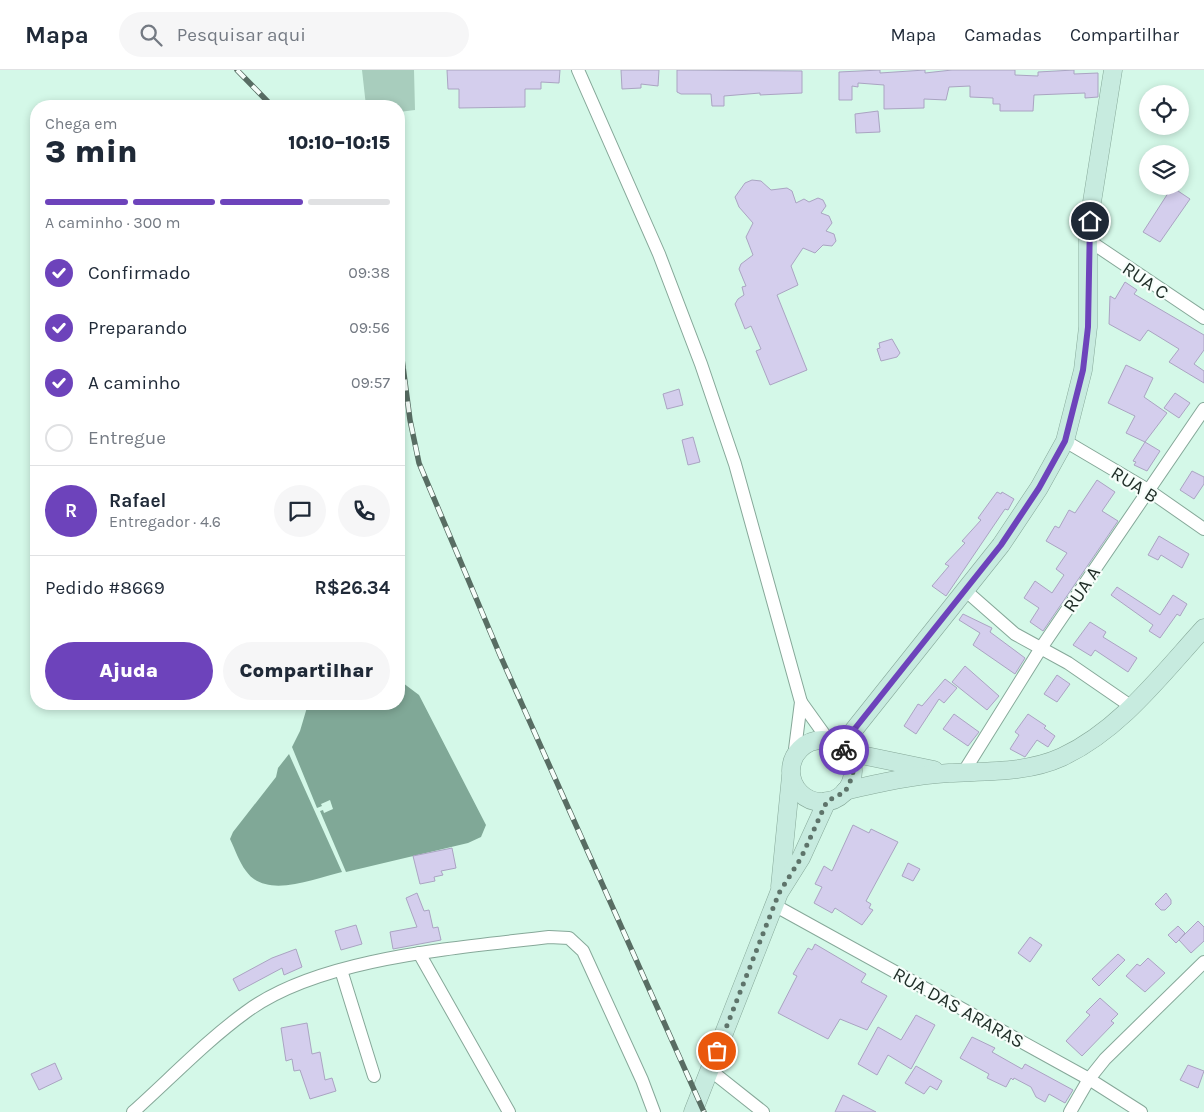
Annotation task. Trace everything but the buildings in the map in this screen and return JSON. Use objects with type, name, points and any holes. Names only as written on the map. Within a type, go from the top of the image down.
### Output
[{"type":"main road","points":[[839,747],[1001,545],[1039,488],[1065,441],[1083,370],[1088,327],[1088,240],[1096,168],[1113,70]]},
{"type":"main road","points":[[791,776],[800,793],[808,799],[827,801],[845,792],[895,780],[956,773],[1017,770],[1060,758],[1088,743],[1132,706],[1204,628]]},
{"type":"main road","points":[[777,899],[794,757],[809,743],[839,747],[956,773]]},
{"type":"main road","points":[[839,747],[853,772],[845,792]]},
{"type":"main road","points":[[693,1112],[777,899],[801,858],[827,801]]},
{"type":"street","points":[[578,70],[659,254],[701,364],[735,464],[801,702],[794,757]]},
{"type":"street","name":"RUA C","points":[[1088,240],[1204,318]]},
{"type":"street","name":"RUA A","points":[[956,773],[1204,409]]},
{"type":"street","name":"RUA B","points":[[1065,441],[1148,490],[1204,529]]},
{"type":"street","points":[[966,591],[1015,634],[1068,663],[1132,706]]},
{"type":"street","points":[[801,702],[839,747]]},
{"type":"street","name":"RUA DAS ARARAS","points":[[777,899],[1089,1079],[1142,1112]]},
{"type":"street","points":[[133,1112],[247,1011],[290,987],[341,970],[419,953],[549,936],[569,938],[583,951],[642,1080],[654,1112]]},
{"type":"street","points":[[419,953],[509,1112]]},
{"type":"street","points":[[1070,1112],[1089,1079],[1105,1059],[1204,962]]},
{"type":"street","points":[[341,970],[374,1076]]},
{"type":"street","points":[[710,1070],[763,1112]]},
{"type":"shaded area","points":[[362,70],[414,70],[415,110],[405,111],[405,100],[365,100]]},
{"type":"shaded area","points":[[405,684],[419,695],[486,825],[481,837],[468,843],[346,872],[320,811],[323,810],[324,813],[333,809],[330,800],[317,808],[292,747],[300,731],[306,710],[405,710]]},
{"type":"shaded area","points":[[289,754],[342,872],[305,882],[278,886],[255,880],[239,860],[230,839],[233,832],[276,777],[278,768]]},
{"type":"railway","points":[[237,70],[266,100]]},
{"type":"railway","points":[[405,382],[410,420],[419,463],[500,655],[704,1112]]},
{"type":"way so far","points":[[717,1051],[779,893],[801,858],[827,801],[837,798],[845,792],[850,782],[853,772],[847,752],[844,750]]},
{"type":"route","points":[[844,750],[841,746],[1001,545],[1039,488],[1065,441],[1083,370],[1088,327],[1088,240],[1090,221]]}]
